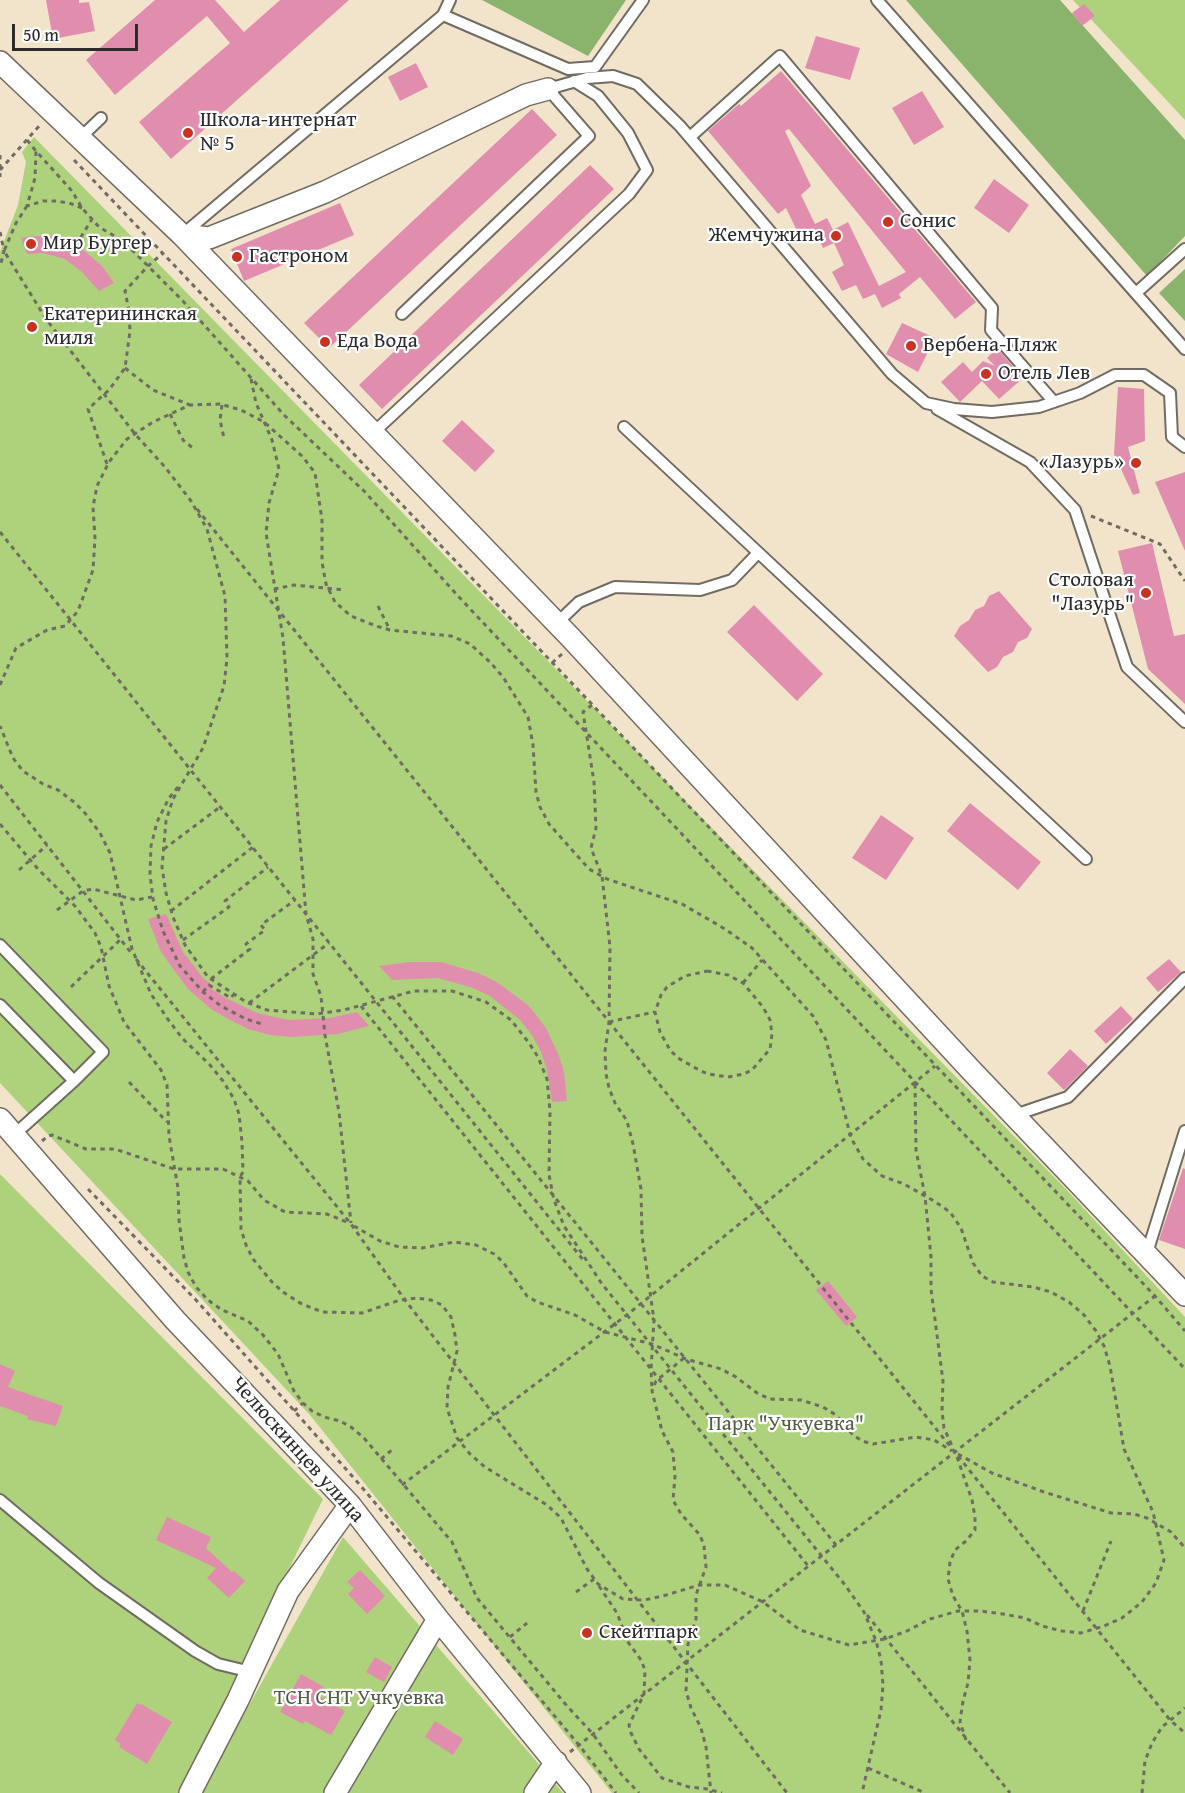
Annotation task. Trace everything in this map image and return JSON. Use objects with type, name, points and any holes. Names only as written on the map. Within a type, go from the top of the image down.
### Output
[{"type":"street","points":[[0,62],[182,235],[557,623],[1185,1295]]},
{"type":"street","points":[[182,235],[210,238],[227,232],[325,192],[526,95],[548,89]]},
{"type":"street","name":"Челюскинцев улица","points":[[0,1119],[176,1320],[350,1505],[438,1619],[580,1793]]},
{"type":"street","points":[[190,1793],[251,1672],[288,1591],[350,1505]]},
{"type":"street","points":[[335,1793],[438,1619]]},
{"type":"street","points":[[535,1793],[556,1762]]},
{"type":"lane","points":[[182,235],[443,15],[450,0]]},
{"type":"lane","points":[[443,15],[568,69],[595,67],[643,0]]},
{"type":"lane","points":[[877,0],[1185,349]]},
{"type":"lane","points":[[690,137],[780,56],[992,308],[991,330],[1054,402]]},
{"type":"lane","points":[[402,314],[589,136],[548,89],[588,78],[613,76],[637,84],[690,137],[892,374],[926,403],[1030,462],[1075,510],[1127,667],[1185,722]]},
{"type":"lane","points":[[373,433],[629,194],[647,170],[628,133],[598,96],[574,81]]},
{"type":"lane","points":[[80,138],[101,118]]},
{"type":"lane","points":[[1136,293],[1185,249]]},
{"type":"lane","points":[[926,403],[954,409],[992,412],[1039,407],[1080,393],[1115,375],[1144,375],[1170,393],[1172,437],[1185,447]]},
{"type":"lane","points":[[624,427],[1086,859]]},
{"type":"lane","points":[[557,623],[579,602],[615,587],[700,590],[732,580],[758,553]]},
{"type":"lane","points":[[0,945],[103,1052],[15,1134]]},
{"type":"lane","points":[[1015,1115],[1068,1097],[1185,978]]},
{"type":"lane","points":[[0,1005],[74,1081]]},
{"type":"lane","points":[[1147,1253],[1185,1131]]},
{"type":"lane","points":[[0,1500],[99,1583],[195,1651],[218,1664],[251,1672]]},
{"type":"path","points":[[0,170],[40,125]]},
{"type":"path","points":[[27,140],[72,191],[82,208],[99,227],[123,241],[182,300],[284,415],[365,492],[458,596],[1185,1369]]},
{"type":"path","points":[[0,267],[16,223],[27,206],[35,178],[36,151]]},
{"type":"path","points":[[0,156],[0,177]]},
{"type":"path","points":[[73,160],[1155,1296],[1185,1332]]},
{"type":"path","points":[[27,206],[43,201],[56,201],[82,208]]},
{"type":"path","points":[[76,245],[92,219]]},
{"type":"path","points":[[0,232],[4,251],[46,319],[135,434],[165,466],[1170,1720],[1185,1733]]},
{"type":"path","points":[[107,465],[88,409],[105,395],[125,368],[130,331],[125,291],[162,254]]},
{"type":"path","points":[[125,368],[153,390],[190,405],[222,405],[241,410],[264,422],[303,457],[315,473],[322,520],[322,562],[328,588],[336,602],[351,616],[390,630],[451,636],[470,644],[490,662],[503,676],[528,717],[533,745],[536,792],[540,807],[549,824],[589,869],[602,876],[682,904],[752,948],[813,1016],[826,1040],[850,1135],[863,1159],[882,1176],[904,1184],[950,1212],[961,1227],[973,1263],[982,1276],[993,1282],[1033,1287],[1051,1293],[1069,1302],[1084,1315],[1101,1340],[1114,1383],[1124,1449],[1144,1491],[1155,1522],[1164,1560],[1156,1583],[1142,1602],[1122,1617],[1081,1633],[1042,1626],[1025,1618],[962,1611],[930,1619],[885,1639],[849,1645],[800,1630],[763,1602],[725,1585],[699,1585],[663,1596],[623,1599],[598,1584]]},
{"type":"path","points":[[251,377],[256,403],[279,469],[269,503],[266,533],[286,662],[306,914],[313,939],[313,974],[321,996],[339,1112],[351,1224]]},
{"type":"path","points":[[0,685],[16,648],[47,630],[65,626],[78,611],[93,570],[95,538],[93,507],[97,486],[107,465],[127,439],[190,405]]},
{"type":"path","points":[[222,405],[220,420],[224,438]]},
{"type":"path","points":[[170,414],[183,440],[194,449]]},
{"type":"path","points":[[191,501],[207,529],[225,596],[227,658],[224,686],[203,748],[173,799],[166,820],[162,867],[171,911],[183,940],[196,962],[211,979],[249,1003],[267,1010],[295,1014],[322,1013],[361,1006],[414,991],[452,991],[486,1002],[511,1020],[538,1057],[547,1079],[550,1111],[549,1175],[564,1226],[602,1284]]},
{"type":"path","points":[[1075,510],[1160,544],[1185,581]]},
{"type":"path","points":[[0,532],[1010,1793]]},
{"type":"path","points":[[274,589],[294,585],[345,590]]},
{"type":"path","points":[[378,606],[390,630]]},
{"type":"path","points":[[592,705],[583,712],[594,782],[596,828],[591,848],[602,876],[610,947],[606,1074],[612,1096],[627,1121],[641,1189],[642,1236],[654,1320],[652,1391],[657,1417],[673,1452],[675,1476],[673,1500],[681,1514],[700,1535],[704,1546],[706,1567],[696,1595],[696,1619],[688,1644],[686,1691],[706,1747],[711,1791]]},
{"type":"path","points":[[0,726],[13,758],[22,771],[58,790],[74,802],[100,833],[110,853],[135,957],[151,994],[182,1038],[210,1065],[234,1099],[239,1114],[242,1142],[241,1229],[253,1259],[283,1292],[300,1303],[322,1312],[362,1313],[417,1298],[431,1300],[442,1305],[451,1317],[457,1351],[448,1387],[447,1408],[457,1438],[485,1467],[547,1505],[561,1518],[587,1569],[617,1612],[628,1642],[645,1670],[644,1694],[629,1725],[639,1749],[662,1778],[689,1787],[722,1793]]},
{"type":"path","points":[[187,776],[169,798],[157,822],[151,846],[150,874],[162,932],[186,973],[203,992],[221,1006],[246,1019],[262,1024]]},
{"type":"path","points":[[0,785],[120,939],[351,1224],[405,1300],[788,1793]]},
{"type":"path","points":[[163,850],[220,807]]},
{"type":"path","points":[[0,824],[69,899],[95,933],[103,956],[109,986],[124,1022],[161,1070],[167,1085],[168,1123],[184,1258],[188,1272],[201,1293],[222,1310],[248,1322],[263,1335],[278,1354],[294,1391],[303,1403],[312,1411],[351,1427],[381,1459],[452,1542],[477,1598],[593,1734],[621,1774],[639,1793]]},
{"type":"path","points":[[19,870],[47,845]]},
{"type":"path","points":[[171,911],[253,848]]},
{"type":"path","points":[[183,940],[229,907],[225,901],[268,867]]},
{"type":"path","points":[[57,909],[83,891],[93,889],[136,900],[153,896]]},
{"type":"path","points":[[211,979],[250,949],[246,944],[265,930],[261,925],[295,900]]},
{"type":"path","points":[[71,987],[120,939]]},
{"type":"path","points":[[249,1003],[329,943]]},
{"type":"path","points":[[743,983],[762,960]]},
{"type":"path","points":[[717,972],[743,983],[763,1007],[770,1020],[772,1034],[770,1049],[764,1058],[752,1070],[728,1077],[708,1074],[678,1058],[664,1042],[655,1012],[661,995],[667,987],[685,976],[696,973],[717,972]]},
{"type":"path","points":[[203,992],[209,985],[231,998],[233,994]]},
{"type":"path","points":[[392,996],[836,1546]]},
{"type":"path","points":[[361,1006],[809,1567]]},
{"type":"path","points":[[609,1022],[655,1012]]},
{"type":"path","points":[[402,1485],[461,1443],[642,1304],[935,1066]]},
{"type":"path","points":[[129,1082],[168,1123]]},
{"type":"path","points":[[915,1082],[916,1150],[925,1196],[932,1289],[943,1381],[944,1428],[972,1500],[975,1517],[975,1530],[955,1550],[950,1562],[948,1579],[953,1596],[962,1611],[967,1631],[970,1660],[969,1683],[960,1722],[966,1740]]},
{"type":"path","points":[[42,1141],[52,1135],[86,1149],[115,1149],[174,1169],[223,1169],[248,1181],[264,1200],[285,1212],[327,1214],[399,1247],[422,1248],[454,1242],[476,1245],[494,1254],[503,1262],[526,1296],[575,1315],[605,1332],[652,1344],[685,1359],[721,1369],[770,1399],[801,1400],[823,1407],[836,1415],[853,1435],[862,1441],[873,1443],[916,1437],[934,1440],[992,1473],[1111,1513],[1134,1514],[1155,1522],[1171,1532],[1185,1548]]},
{"type":"path","points":[[194,1299],[201,1293]]},
{"type":"path","points":[[556,1762],[1155,1296]]},
{"type":"path","points":[[652,1391],[658,1379],[685,1359]]},
{"type":"path","points":[[294,1411],[303,1403]]},
{"type":"path","points":[[381,1459],[393,1449]]},
{"type":"path","points":[[1083,1611],[1111,1540]]},
{"type":"path","points":[[576,1592],[594,1579]]},
{"type":"path","points":[[862,1793],[881,1710],[884,1685],[882,1660],[864,1612]]},
{"type":"path","points":[[510,1637],[527,1623]]},
{"type":"path","points":[[1142,1793],[1145,1761],[1152,1743],[1162,1727],[1185,1708]]},
{"type":"path","points":[[868,1768],[925,1793]]},
{"type":"green space","points":[[482,0],[626,0],[588,56]]},
{"type":"green space","points":[[906,0],[1060,0],[1185,140],[1185,236],[1147,276]]},
{"type":"green space","points":[[1073,0],[1185,0],[1185,120]]},
{"type":"green space","name":"Парк \"Учкуевка\"","points":[[34,137],[1063,1186],[1185,1317],[1185,1793],[612,1793],[310,1415],[0,1083],[0,252],[18,205],[26,162],[22,152]]},
{"type":"green space","points":[[1185,269],[1185,321],[1159,293]]},
{"type":"green space","points":[[0,1174],[323,1499],[180,1793],[0,1793]]},
{"type":"green space","name":"ТСН СНТ Учкуевка","points":[[343,1537],[531,1755],[563,1793],[200,1793]]},
{"type":"building","points":[[46,0],[89,2],[95,31],[53,39]]},
{"type":"building","points":[[155,0],[215,0],[244,32],[280,0],[349,0],[171,159],[139,122],[230,43],[207,16],[115,95],[86,60]]},
{"type":"building","points":[[1084,4],[1095,16],[1082,26],[1072,13]]},
{"type":"building","points":[[816,36],[860,48],[850,80],[805,68]]},
{"type":"building","points":[[416,63],[428,87],[400,101],[388,77]]},
{"type":"building","points":[[781,71],[976,302],[955,319],[920,277],[899,294],[901,298],[882,308],[875,294],[863,299],[856,285],[842,291],[832,272],[844,265],[834,243],[823,248],[815,232],[801,239],[786,208],[778,214],[708,131],[739,104],[741,106]],"holes":[[[789,129],[906,272],[879,286],[848,222],[833,230],[827,218],[815,224],[801,195],[811,186],[785,131]]]},
{"type":"building","points":[[922,91],[944,127],[914,145],[892,108]]},
{"type":"building","points":[[532,109],[557,135],[329,348],[304,323]]},
{"type":"building","points":[[590,165],[614,189],[382,409],[359,385]]},
{"type":"building","points":[[994,179],[1029,205],[1009,233],[974,208]]},
{"type":"building","points":[[340,203],[354,235],[244,281],[231,249]]},
{"type":"building","points":[[54,236],[80,247],[103,267],[114,283],[99,291],[82,272],[65,259],[43,253],[27,254],[21,238]]},
{"type":"building","name":"Вербена-Пляж","points":[[902,323],[935,338],[918,372],[886,354]]},
{"type":"building","name":"Отель Лев","points":[[997,348],[1023,378],[999,399],[982,381],[960,402],[941,382],[963,362],[972,372],[983,361],[995,366],[987,358]]},
{"type":"building","points":[[1118,387],[1144,389],[1145,441],[1128,447],[1140,493],[1133,495],[1114,454]]},
{"type":"building","points":[[462,420],[495,451],[475,472],[442,441]]},
{"type":"building","points":[[1185,472],[1185,551],[1155,482]]},
{"type":"building","name":"Столовая \"Лазурь\"","points":[[1152,543],[1174,636],[1185,634],[1185,704],[1148,669],[1118,551]]},
{"type":"building","points":[[999,591],[1032,629],[1027,638],[1018,642],[1013,652],[1003,657],[997,667],[988,672],[954,636],[975,610],[984,606],[989,596]]},
{"type":"building","points":[[754,605],[823,674],[797,701],[727,632]]},
{"type":"building","points":[[970,803],[1041,862],[1018,890],[947,831]]},
{"type":"building","points":[[881,815],[914,838],[886,880],[852,858]]},
{"type":"building","points":[[166,914],[183,952],[203,978],[212,985],[210,988],[226,998],[257,1013],[289,1020],[330,1018],[357,1012],[369,1026],[338,1034],[292,1037],[270,1035],[248,1029],[232,1021],[211,1009],[188,989],[161,952],[148,919]]},
{"type":"building","points":[[1169,959],[1181,972],[1158,992],[1146,978]]},
{"type":"building","points":[[410,962],[441,962],[478,973],[497,982],[529,1006],[546,1028],[559,1056],[564,1072],[567,1101],[552,1102],[547,1070],[532,1035],[520,1020],[490,996],[473,988],[438,978],[392,980],[379,966]]},
{"type":"building","points":[[1121,1006],[1133,1019],[1106,1044],[1094,1031]]},
{"type":"building","points":[[1070,1049],[1088,1066],[1064,1090],[1047,1073]]},
{"type":"building","points":[[1183,1168],[1185,1169],[1185,1249],[1159,1240]]},
{"type":"building","points":[[828,1281],[857,1317],[846,1326],[816,1290]]},
{"type":"building","points":[[0,1364],[15,1371],[8,1387],[63,1406],[56,1426],[27,1419],[28,1416],[0,1406]]},
{"type":"building","points":[[167,1517],[211,1537],[206,1548],[245,1581],[229,1598],[207,1578],[216,1568],[156,1540]]},
{"type":"building","points":[[360,1570],[385,1596],[367,1614],[348,1594],[354,1588],[347,1582]]},
{"type":"building","points":[[375,1657],[392,1667],[384,1682],[366,1672]]},
{"type":"building","points":[[301,1674],[324,1687],[319,1696],[345,1711],[331,1735],[305,1721],[303,1724],[280,1712]]},
{"type":"building","points":[[137,1703],[172,1722],[147,1764],[119,1747],[121,1744],[115,1740]]},
{"type":"building","points":[[435,1721],[463,1739],[453,1755],[425,1737]]},
{"type":"place","name":"Школа-интернат № 5","points":[[188,133]]},
{"type":"place","name":"Сонис","points":[[888,222]]},
{"type":"place","name":"Жемчужина","points":[[836,236]]},
{"type":"place","name":"Мир Бургер","points":[[31,244]]},
{"type":"place","name":"Гастроном","points":[[237,257]]},
{"type":"place","name":"Екатерининская миля","points":[[32,327]]},
{"type":"place","name":"Еда Вода","points":[[325,342]]},
{"type":"place","name":"Вербена-Пляж","points":[[911,346]]},
{"type":"place","name":"Отель Лев","points":[[986,374]]},
{"type":"place","name":"«Лазурь»","points":[[1136,463]]},
{"type":"place","name":"Столовая \"Лазурь\"","points":[[1146,593]]},
{"type":"place","name":"Скейтпарк","points":[[587,1633]]}]
